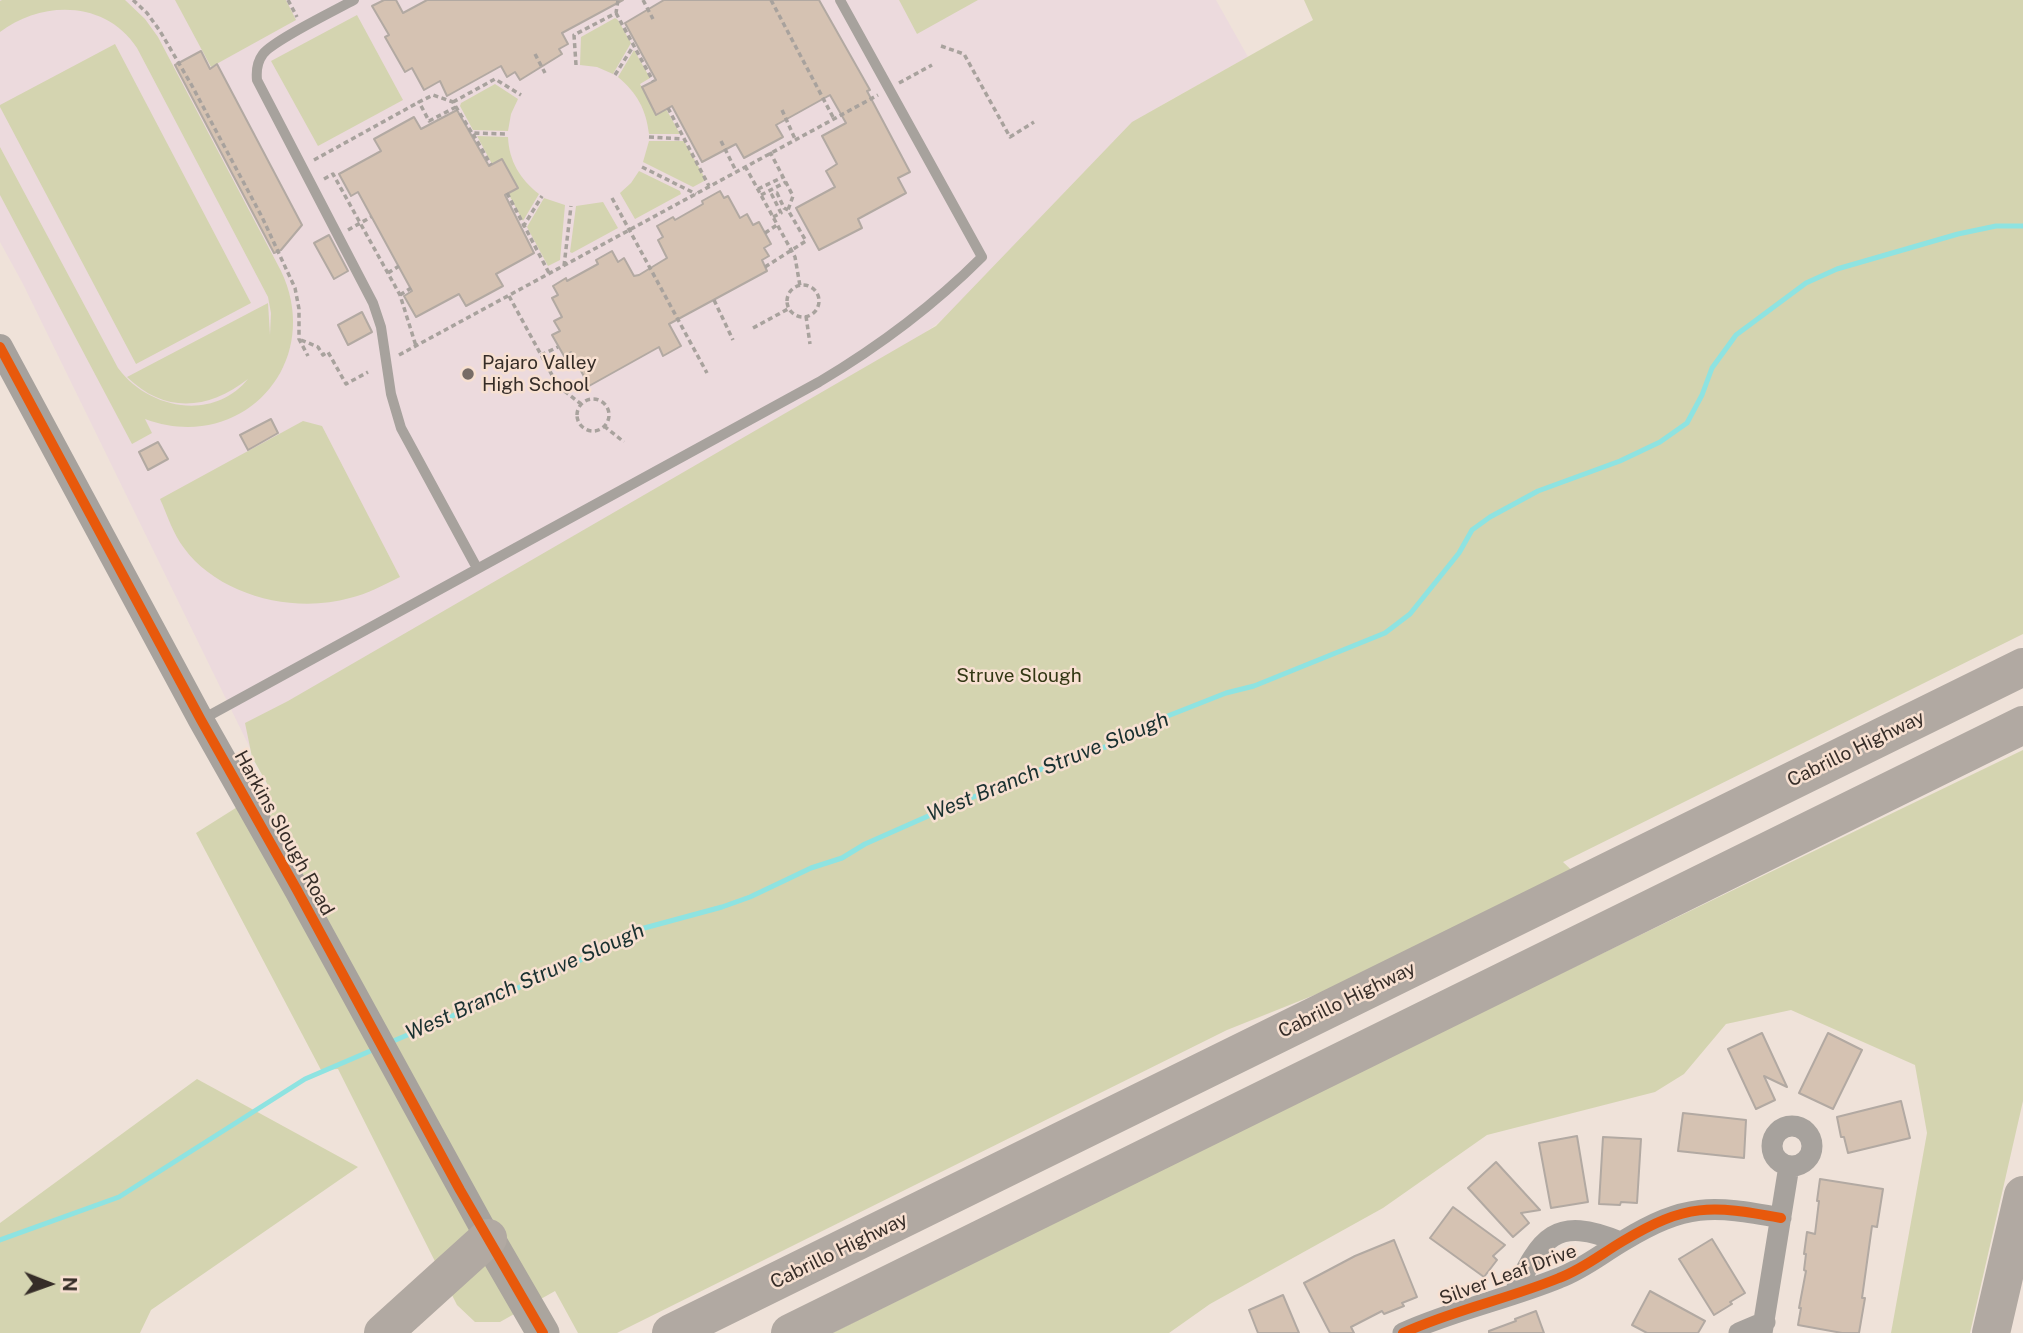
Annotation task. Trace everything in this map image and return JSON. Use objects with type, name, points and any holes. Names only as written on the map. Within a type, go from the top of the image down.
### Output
[{"type":"highway","name":"Cabrillo Highway","points":[[671,1333],[2023,667]]},
{"type":"highway","points":[[790,1333],[2023,725]]},
{"type":"highway","points":[[1991,1333],[2023,1195]]},
{"type":"highway","points":[[383,1333],[488,1238]]},
{"type":"main road","name":"Harkins Slough Road","points":[[488,1238],[539,1327]]},
{"type":"street","name":"Harkins Slough Road","points":[[0,347],[201,720],[488,1238]]},
{"type":"street","points":[[1739,1333],[1763,1327],[1789,1166]]},
{"type":"street","name":"Silver Leaf Drive","points":[[1403,1333],[1573,1273],[1658,1221],[1690,1211],[1739,1210],[1781,1218]]},
{"type":"street","name":"Silver Leaf Drive","points":[[1514,1294],[1537,1250],[1553,1236],[1579,1229],[1599,1233],[1620,1242]]},
{"type":"street","points":[[2005,1333],[2023,1281]]},
{"type":"lane","points":[[355,0],[270,47],[257,67],[257,80],[378,314],[397,417],[406,440],[477,568]]},
{"type":"lane","points":[[201,720],[848,365],[922,311],[982,257],[840,0]]},
{"type":"path","points":[[133,0],[160,31],[262,217],[297,294],[299,339],[308,356]]},
{"type":"path","points":[[618,0],[616,13],[653,81]]},
{"type":"path","points":[[643,0],[653,19]]},
{"type":"path","points":[[771,0],[834,119]]},
{"type":"path","points":[[576,65],[574,35],[616,13]]},
{"type":"path","points":[[615,75],[634,46]]},
{"type":"path","points":[[941,46],[964,54],[1010,137],[1034,122]]},
{"type":"path","points":[[535,54],[545,74]]},
{"type":"path","points":[[905,80],[932,65]]},
{"type":"path","points":[[453,102],[495,79],[521,95]]},
{"type":"path","points":[[397,356],[880,94]]},
{"type":"path","points":[[301,167],[433,95],[453,102],[491,165]]},
{"type":"path","points":[[419,102],[429,121],[456,107]]},
{"type":"path","points":[[668,108],[709,186]]},
{"type":"path","points":[[782,110],[795,139]]},
{"type":"path","points":[[472,133],[508,134]]},
{"type":"path","points":[[649,137],[682,139]]},
{"type":"path","points":[[721,141],[736,171]]},
{"type":"path","points":[[770,152],[793,196],[788,210]]},
{"type":"path","points":[[745,166],[795,257],[800,286]]},
{"type":"path","points":[[642,167],[696,194]]},
{"type":"path","points":[[325,213],[337,206],[323,179],[333,174],[400,295],[415,346]]},
{"type":"path","points":[[758,189],[783,177]]},
{"type":"path","points":[[761,195],[786,182]]},
{"type":"path","points":[[507,193],[549,273]]},
{"type":"path","points":[[765,267],[806,241],[777,193],[772,195],[781,213],[773,218]]},
{"type":"path","points":[[523,227],[542,196]]},
{"type":"path","points":[[612,198],[707,373]]},
{"type":"path","points":[[564,266],[570,206]]},
{"type":"path","points":[[360,223],[371,217]]},
{"type":"path","points":[[765,233],[777,225]]},
{"type":"path","points":[[388,273],[399,266]]},
{"type":"path","points":[[800,286],[813,288],[819,302],[815,311],[806,316],[796,315],[789,308],[789,293],[793,289],[800,286]]},
{"type":"path","points":[[400,295],[411,289]]},
{"type":"path","points":[[509,296],[558,386],[581,404]]},
{"type":"path","points":[[714,300],[733,340]]},
{"type":"path","points":[[753,328],[789,308]]},
{"type":"path","points":[[806,316],[810,344]]},
{"type":"path","points":[[299,339],[318,347],[323,355],[328,352],[346,384],[368,372]]},
{"type":"path","points":[[541,355],[558,347]]},
{"type":"path","points":[[595,399],[604,404],[608,418],[604,426],[594,431],[580,424],[577,414],[581,404],[595,399]]},
{"type":"path","points":[[604,426],[624,442]]},
{"type":"shaded area","name":"Pajaro Valley High School","points":[[0,0],[1216,0],[1248,57],[1162,105],[938,323],[641,540],[271,791],[0,242]]},
{"type":"green space","points":[[2,0],[125,0],[145,19],[158,37],[281,271],[292,305],[292,338],[283,368],[266,393],[242,412],[213,424],[180,427],[145,419],[152,433],[132,444],[0,195],[0,147],[118,368],[131,382],[146,393],[163,401],[181,405],[199,405],[234,393],[248,379],[218,397],[187,404],[156,397],[127,377],[268,303],[270,335],[271,313],[268,297],[137,48],[124,32],[91,13],[54,10],[35,14],[0,32]]},
{"type":"green space","points":[[175,0],[286,0],[296,20],[211,67]]},
{"type":"green space","points":[[899,0],[978,0],[917,34]]},
{"type":"green space","name":"Struve Slough","points":[[1304,0],[2023,0],[2023,634],[1563,862],[1583,881],[1477,930],[1227,1030],[617,1333],[578,1333],[555,1291],[500,1322],[475,1322],[457,1305],[338,1069],[321,1070],[196,833],[269,787],[252,757],[245,723],[288,701],[936,326],[1132,122],[1313,20]]},
{"type":"green space","points":[[357,15],[403,100],[318,146],[271,61]]},
{"type":"green space","points":[[615,18],[631,43],[613,74],[597,67],[580,65],[581,37]]},
{"type":"green space","points":[[115,44],[251,303],[136,364],[0,107]]},
{"type":"green space","points":[[634,50],[650,78],[640,84],[655,112],[665,107],[680,134],[649,134],[640,102],[618,77]]},
{"type":"green space","points":[[495,84],[518,99],[511,114],[508,131],[473,130],[460,106],[461,103]]},
{"type":"green space","points":[[477,136],[508,137],[517,169],[539,194],[523,221],[508,193],[502,159],[492,164]]},
{"type":"green space","points":[[649,141],[684,141],[706,180],[693,187],[643,162]]},
{"type":"green space","points":[[639,171],[680,191],[681,194],[635,219],[620,193]]},
{"type":"green space","points":[[544,198],[565,205],[560,260],[548,266],[527,227]]},
{"type":"green space","points":[[603,202],[618,228],[570,252],[576,206]]},
{"type":"green space","points":[[303,421],[322,426],[400,577],[350,598],[305,604],[282,602],[237,589],[217,578],[199,565],[180,542],[160,499]]},
{"type":"green space","points":[[2023,750],[2023,1101],[1970,1333],[1891,1333],[1927,1133],[1915,1065],[1791,1010],[1726,1024],[1684,1074],[1655,1092],[1487,1135],[1383,1208],[1210,1304],[1169,1333],[832,1333],[1483,1011]]},
{"type":"green space","points":[[197,1079],[358,1167],[151,1310],[140,1333],[0,1333],[0,1223]]},
{"type":"building","points":[[384,0],[396,0],[403,13],[427,0],[623,0],[562,33],[568,44],[559,49],[562,54],[520,80],[515,72],[507,77],[501,66],[447,96],[440,81],[424,90],[412,68],[405,72],[385,37],[389,35],[372,6]]},
{"type":"building","points":[[664,0],[819,0],[870,90],[867,91],[910,172],[898,178],[906,193],[858,219],[862,228],[819,250],[796,208],[835,187],[826,171],[837,164],[822,136],[846,123],[830,95],[776,125],[783,137],[744,158],[736,144],[702,162],[672,106],[656,115],[642,87],[656,80],[625,23]]},
{"type":"building","points":[[201,51],[210,69],[217,64],[302,225],[281,250],[274,253],[175,65]]},
{"type":"building","points":[[457,110],[489,166],[502,159],[518,188],[505,195],[534,253],[496,274],[503,286],[466,306],[459,294],[416,317],[404,296],[412,291],[358,192],[351,196],[339,174],[381,151],[374,139],[414,117],[421,129]]},
{"type":"building","points":[[720,191],[724,198],[728,196],[740,218],[747,214],[753,225],[759,222],[771,244],[764,248],[769,256],[762,260],[767,271],[669,324],[681,346],[663,356],[659,347],[589,386],[571,352],[564,356],[552,335],[560,331],[554,321],[562,317],[552,298],[558,295],[553,286],[598,264],[596,260],[612,251],[618,262],[624,258],[634,276],[639,275],[667,258],[658,240],[663,237],[657,226],[673,217],[675,220]]},
{"type":"building","points":[[329,235],[348,271],[334,279],[314,243]]},
{"type":"building","points":[[362,312],[372,332],[348,345],[338,325]]},
{"type":"building","points":[[271,419],[278,433],[248,450],[240,435]]},
{"type":"building","points":[[158,442],[168,459],[148,470],[139,452]]},
{"type":"building","points":[[1762,1033],[1787,1087],[1764,1076],[1775,1100],[1756,1109],[1728,1049]]},
{"type":"building","points":[[1828,1033],[1862,1050],[1833,1109],[1799,1093]]},
{"type":"building","points":[[1901,1101],[1910,1138],[1848,1153],[1837,1117]]},
{"type":"building","points":[[1683,1113],[1746,1120],[1744,1158],[1678,1151]]},
{"type":"building","points":[[1577,1136],[1588,1202],[1551,1208],[1539,1143]]},
{"type":"building","points":[[1603,1137],[1641,1139],[1637,1203],[1599,1204]]},
{"type":"building","points":[[1496,1162],[1540,1210],[1521,1213],[1529,1223],[1513,1237],[1468,1188]]},
{"type":"building","points":[[1820,1179],[1883,1189],[1877,1227],[1872,1226],[1859,1333],[1842,1333],[1798,1325],[1806,1271],[1804,1254],[1807,1232],[1815,1234]]},
{"type":"building","points":[[1453,1207],[1505,1245],[1493,1256],[1497,1260],[1484,1277],[1430,1238]]},
{"type":"building","points":[[1712,1239],[1745,1293],[1714,1315],[1679,1259]]},
{"type":"building","points":[[1394,1240],[1417,1297],[1402,1303],[1404,1306],[1384,1314],[1382,1311],[1351,1327],[1354,1333],[1330,1333],[1304,1283],[1355,1256]]},
{"type":"building","points":[[1650,1291],[1705,1321],[1698,1333],[1647,1333],[1632,1325]]},
{"type":"building","points":[[1283,1295],[1299,1333],[1258,1333],[1249,1310]]},
{"type":"building","points":[[1536,1311],[1544,1333],[1489,1333],[1489,1331]]},
{"type":"waterway","name":"West Branch Struve Slough","points":[[391,1042],[569,966],[637,930],[750,897],[811,868],[842,858],[865,844],[944,809],[1081,753],[1109,746],[1155,721],[1226,693],[1254,686],[1385,633],[1410,614],[1459,553],[1472,530],[1490,517],[1538,491],[1620,461],[1660,442],[1687,423],[1712,368],[1736,335],[1806,283],[1837,269],[1958,234],[1996,226],[2023,226]]},
{"type":"waterway","name":"West Branch Struve Slough","points":[[0,1240],[119,1197],[305,1079],[375,1049]]},
{"type":"cycle path","points":[[0,347],[201,720],[460,1190],[543,1333]]},
{"type":"cycle path","points":[[1403,1333],[1568,1274],[1645,1229],[1682,1214],[1717,1210],[1781,1218]]},
{"type":"place","name":"Pajaro Valley High School","points":[[468,374]]}]
